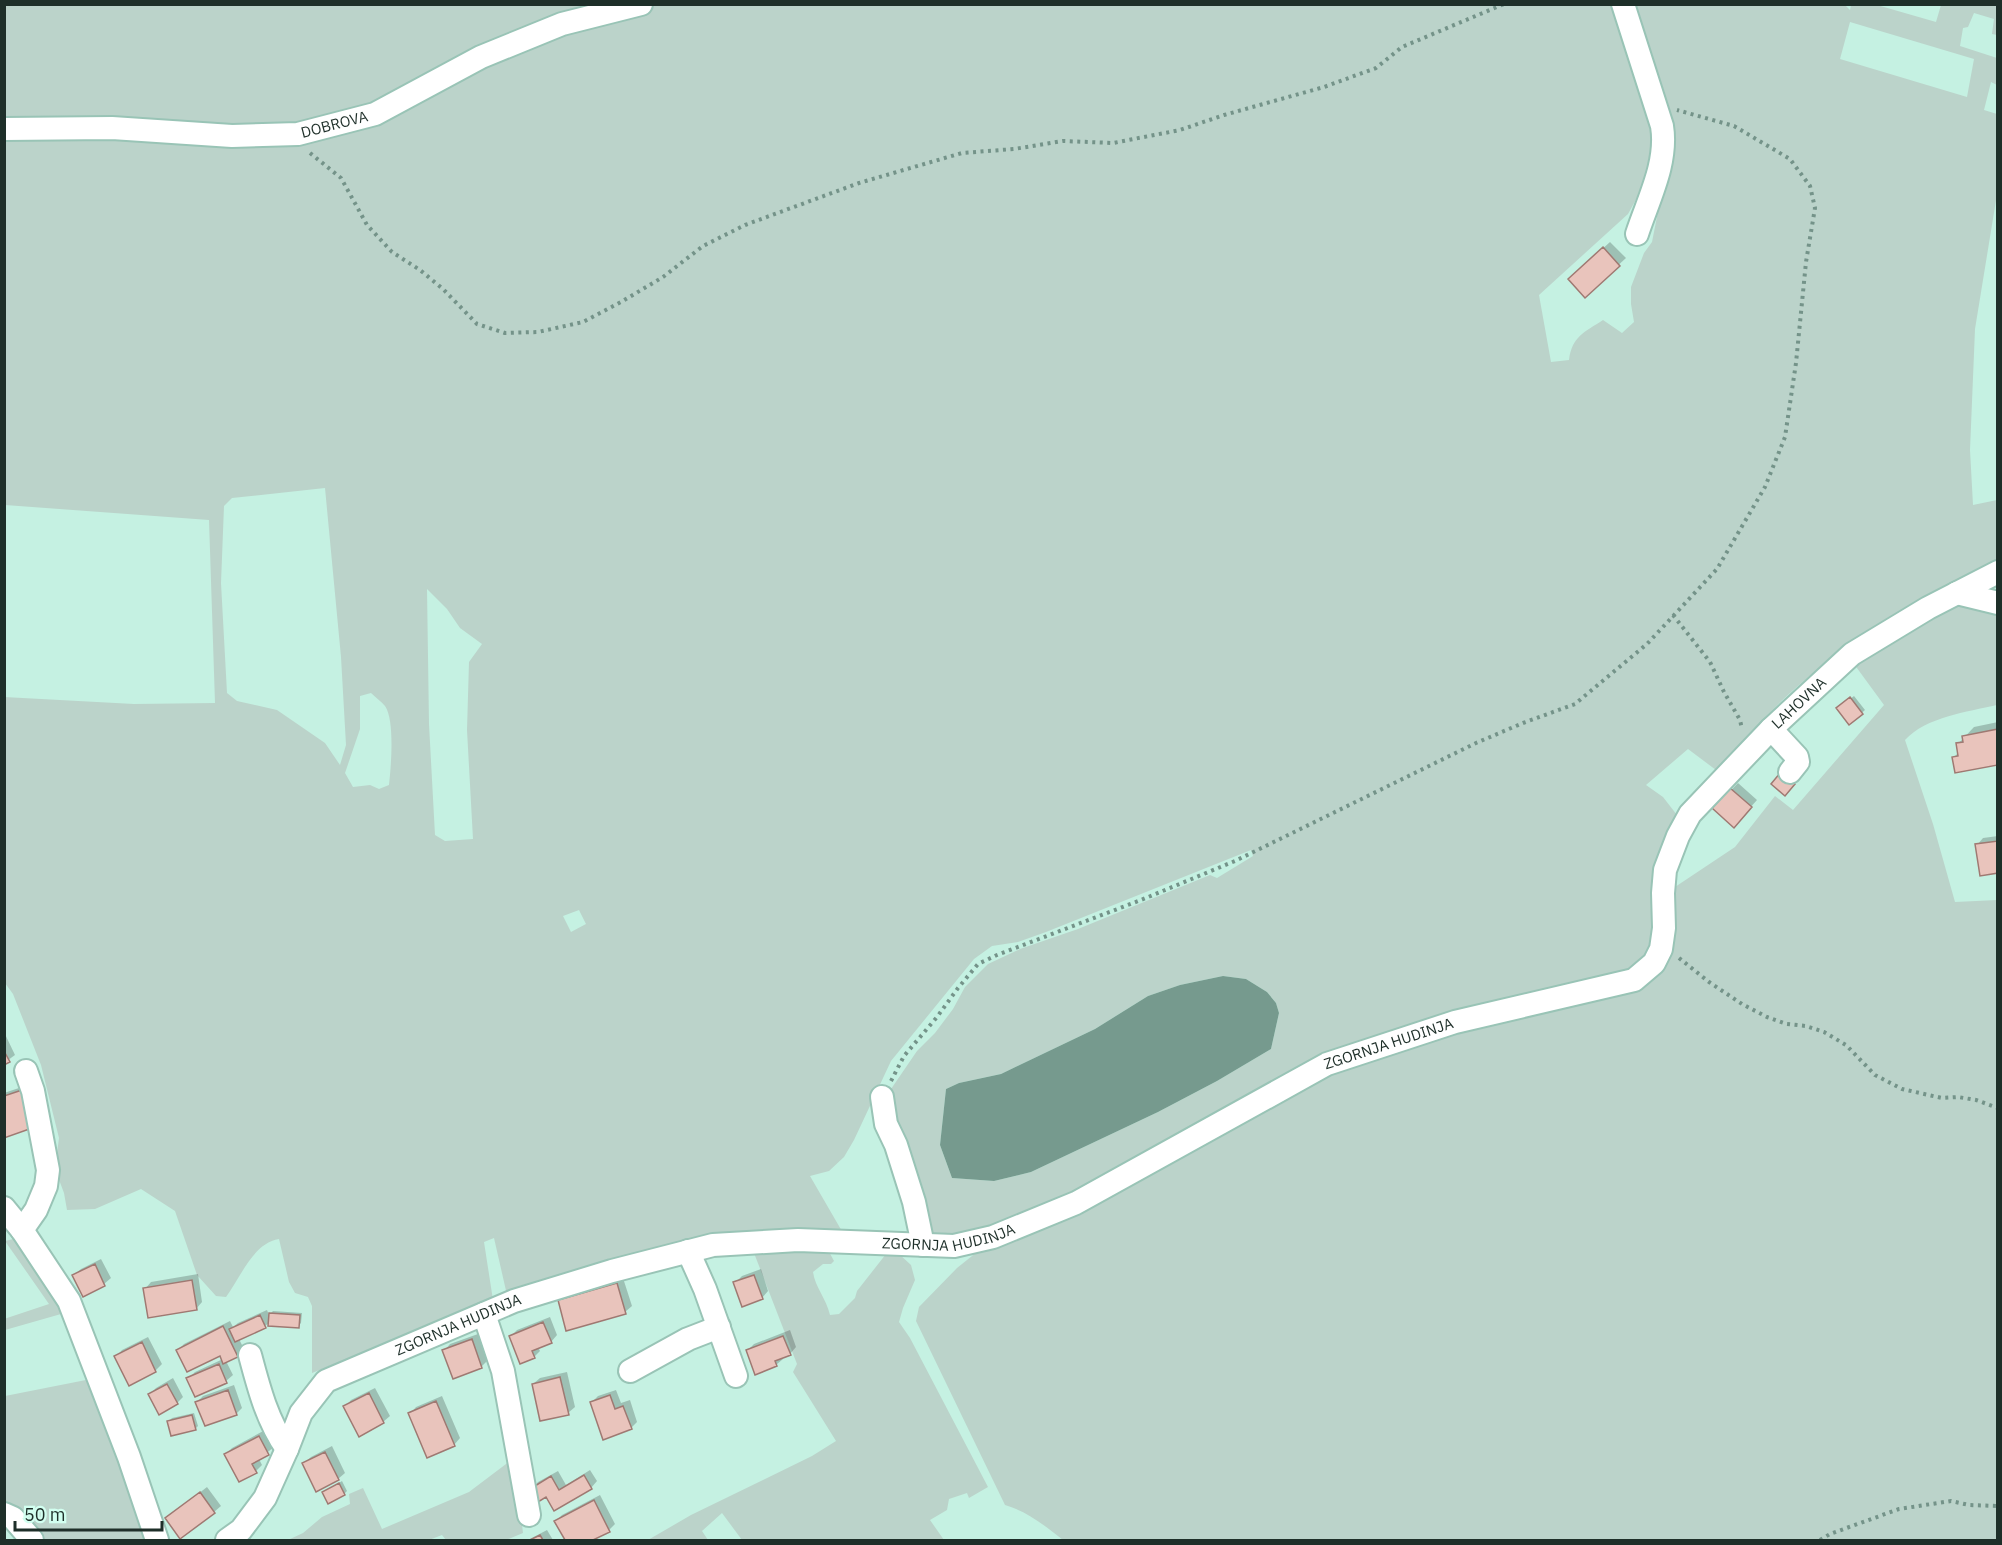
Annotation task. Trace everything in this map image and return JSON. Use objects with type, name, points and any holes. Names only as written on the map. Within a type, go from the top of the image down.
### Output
[{"type":"street","name":"DOBROVA","points":[[4,129],[112,128],[231,136],[298,134],[375,114],[481,57],[562,24],[641,4]]},
{"type":"street","points":[[1623,4],[1662,126],[1664,141],[1662,160],[1637,234]]},
{"type":"street","name":"LAHOVNA","points":[[1661,949],[1664,928],[1665,870],[1678,836],[1690,814],[1771,729],[1852,654],[1928,608],[1998,572]]},
{"type":"street","points":[[1957,593],[1998,603]]},
{"type":"street","points":[[1771,729],[1797,756],[1798,762],[1790,772]]},
{"type":"street","name":"ZGORNJA HUDINJA","points":[[227,1540],[241,1530],[265,1498],[301,1413],[326,1381],[514,1301],[612,1271],[713,1245],[798,1240],[954,1246],[993,1238],[1076,1203],[1327,1064],[1455,1022],[1634,980],[1654,963],[1661,949]]},
{"type":"street","points":[[22,1230],[36,1210],[46,1186],[48,1170],[33,1091],[26,1071]]},
{"type":"street","points":[[882,1098],[886,1124],[896,1145],[914,1202],[923,1245]]},
{"type":"street","points":[[4,1208],[22,1230],[69,1300],[129,1457],[157,1540]]},
{"type":"street","points":[[688,1251],[705,1289],[736,1376]]},
{"type":"street","points":[[484,1314],[503,1371],[529,1515]]},
{"type":"street","points":[[630,1371],[688,1338],[719,1327]]},
{"type":"street","points":[[250,1355],[274,1430],[287,1449]]},
{"type":"street","points":[[4,1514],[13,1518],[32,1540]]},
{"type":"path","points":[[298,134],[310,154],[341,178],[367,225],[392,252],[436,283],[477,324],[506,333],[538,332],[583,322],[663,277],[703,246],[745,225],[859,183],[962,153],[1014,149],[1063,141],[1113,143],[1180,130],[1324,87],[1376,68],[1402,46],[1504,4]]},
{"type":"path","points":[[882,1098],[904,1056],[978,964],[1235,861],[1476,743],[1575,704],[1647,645],[1716,569],[1765,487],[1785,437],[1796,363],[1806,262],[1815,208],[1810,186],[1790,159],[1734,126],[1687,111],[1670,109]]},
{"type":"path","points":[[1673,615],[1710,662],[1740,720],[1744,757]]},
{"type":"path","points":[[1661,949],[1672,950],[1709,982],[1767,1017],[1824,1032],[1846,1045],[1875,1075],[1902,1089],[1942,1098],[1958,1097],[1976,1100],[1998,1108]]},
{"type":"path","points":[[1820,1540],[1830,1534],[1899,1509],[1951,1501],[1970,1505],[1998,1506]]},
{"type":"green space","points":[[1844,4],[1850,10],[1851,5],[1877,5],[1936,22],[1941,5],[1997,6],[1997,35],[1992,34],[1994,19],[1974,13],[1968,27],[1963,28],[1960,46],[1997,58],[1997,85],[1991,82],[1984,110],[1997,114],[1998,188],[1975,329],[1970,450],[1973,505],[1997,500],[1997,562],[1895,618],[1845,649],[1777,705],[1716,770],[1688,749],[1646,785],[1663,797],[1677,815],[1657,866],[1656,921],[1653,943],[1649,954],[1637,970],[1612,982],[1465,1011],[1387,1036],[1317,1063],[1038,1213],[991,1230],[955,1238],[931,1235],[919,1222],[912,1196],[912,1178],[893,1120],[889,1092],[917,1051],[935,1033],[953,1009],[965,987],[988,964],[1020,949],[1078,929],[1210,875],[1217,878],[1253,856],[1251,850],[1046,932],[1018,942],[992,946],[974,959],[891,1061],[844,1157],[829,1171],[810,1176],[843,1233],[795,1230],[732,1232],[670,1245],[551,1279],[507,1295],[494,1238],[484,1242],[493,1300],[312,1373],[312,1306],[308,1297],[295,1293],[289,1282],[279,1239],[262,1247],[255,1254],[226,1297],[216,1296],[197,1275],[175,1211],[141,1189],[95,1209],[67,1210],[64,1193],[55,1169],[59,1138],[41,1065],[13,994],[5,983],[4,697],[134,704],[215,703],[209,520],[5,505],[5,136],[131,135],[187,141],[189,127],[92,118],[5,122],[5,5],[1616,5],[1660,136],[1654,167],[1628,214],[1539,295],[1551,362],[1569,360],[1576,340],[1603,320],[1622,333],[1634,322],[1631,287],[1644,253],[1652,242],[1669,145],[1666,123],[1628,5]],"holes":[[[1850,22],[1974,59],[1967,97],[1840,59]],[[325,488],[341,657],[346,745],[340,765],[325,743],[277,710],[237,701],[227,693],[221,583],[224,506],[232,498]],[[427,589],[447,609],[460,628],[482,644],[469,662],[467,730],[473,839],[445,841],[435,835],[429,724]],[[371,693],[385,706],[390,722],[392,744],[389,785],[379,789],[370,785],[353,787],[345,773],[360,729],[360,696]],[[579,910],[586,924],[571,932],[563,916]],[[1223,976],[1246,979],[1267,992],[1276,1003],[1279,1013],[1271,1049],[1158,1112],[1031,1172],[994,1181],[952,1178],[940,1145],[946,1089],[959,1083],[1001,1074],[1095,1029],[1148,996],[1180,985]]]},
{"type":"green space","points":[[1956,602],[1997,608],[1997,705],[1935,721],[1914,732],[1905,740],[1933,824],[1955,902],[1997,900],[1997,1540],[1063,1540],[1028,1515],[1005,1505],[916,1321],[919,1307],[957,1268],[977,1252],[1327,1074],[1367,1057],[1650,974],[1669,891],[1735,847],[1775,796],[1793,810],[1884,705],[1854,664]]},
{"type":"green space","points":[[22,1237],[68,1312],[5,1330],[4,1319],[49,1304],[5,1241]]},
{"type":"green space","points":[[798,1248],[827,1248],[834,1261],[831,1264],[823,1264],[813,1272],[830,1315],[839,1314],[855,1298],[857,1291],[886,1254],[899,1254],[911,1265],[915,1280],[899,1322],[910,1338],[988,1487],[969,1498],[967,1493],[949,1499],[947,1510],[930,1520],[944,1540],[742,1540],[722,1513],[702,1531],[708,1540],[648,1540],[691,1515],[812,1456],[836,1441],[793,1372],[797,1364],[754,1253],[777,1253]]},
{"type":"green space","points":[[91,1379],[149,1540],[39,1540],[5,1506],[5,1396]]},
{"type":"green space","points":[[514,1458],[523,1533],[506,1540],[446,1540],[442,1535],[429,1540],[288,1540],[303,1533],[322,1517],[350,1504],[349,1494],[363,1488],[382,1529],[469,1492]]},
{"type":"water","points":[[1223,976],[1246,979],[1267,992],[1276,1003],[1279,1013],[1271,1049],[1158,1112],[1031,1172],[994,1181],[952,1178],[940,1145],[946,1089],[959,1083],[1001,1074],[1095,1029],[1148,996],[1180,985]]},
{"type":"building","points":[[1603,247],[1620,266],[1585,298],[1568,279]]},
{"type":"building","points":[[1850,697],[1863,714],[1849,725],[1836,708]]},
{"type":"building","points":[[1998,729],[1998,765],[1955,773],[1952,757],[1958,756],[1956,743],[1963,742],[1962,736]]},
{"type":"building","points":[[1781,772],[1795,784],[1785,796],[1771,784]]},
{"type":"building","points":[[1730,788],[1752,807],[1734,828],[1712,808]]},
{"type":"building","points":[[1998,841],[1998,873],[1980,876],[1975,844]]},
{"type":"building","points":[[4,1051],[10,1062],[4,1065]]},
{"type":"building","points":[[22,1090],[35,1127],[4,1138],[4,1096]]},
{"type":"building","points":[[95,1264],[105,1286],[83,1297],[72,1275]]},
{"type":"building","points":[[754,1275],[763,1299],[742,1307],[733,1282]]},
{"type":"building","points":[[192,1280],[197,1310],[148,1318],[143,1288]]},
{"type":"building","points":[[617,1283],[626,1314],[566,1331],[558,1300]]},
{"type":"building","points":[[269,1313],[300,1315],[299,1328],[268,1326]]},
{"type":"building","points":[[260,1315],[266,1328],[235,1342],[229,1329]]},
{"type":"building","points":[[543,1322],[552,1343],[532,1351],[535,1358],[520,1364],[509,1336]]},
{"type":"building","points":[[223,1326],[238,1357],[223,1364],[220,1356],[187,1372],[176,1350]]},
{"type":"building","points":[[783,1336],[791,1355],[775,1361],[777,1366],[755,1375],[746,1350]]},
{"type":"building","points":[[472,1339],[482,1368],[453,1379],[442,1350]]},
{"type":"building","points":[[142,1342],[156,1372],[129,1386],[114,1356]]},
{"type":"building","points":[[219,1364],[227,1383],[195,1397],[186,1378]]},
{"type":"building","points":[[560,1377],[569,1415],[540,1421],[532,1384]]},
{"type":"building","points":[[167,1384],[178,1404],[159,1415],[148,1394]]},
{"type":"building","points":[[228,1390],[237,1415],[205,1426],[195,1402]]},
{"type":"building","points":[[369,1393],[384,1423],[359,1437],[343,1406]]},
{"type":"building","points":[[610,1395],[615,1409],[623,1406],[632,1429],[603,1440],[590,1402]]},
{"type":"building","points":[[436,1401],[455,1446],[427,1458],[408,1413]]},
{"type":"building","points":[[192,1415],[196,1430],[171,1436],[167,1421]]},
{"type":"building","points":[[259,1436],[269,1455],[252,1464],[257,1473],[239,1482],[224,1454]]},
{"type":"building","points":[[325,1452],[339,1480],[316,1492],[302,1463]]},
{"type":"building","points":[[584,1475],[592,1489],[554,1511],[546,1497],[538,1502],[530,1489],[551,1476],[559,1490]]},
{"type":"building","points":[[339,1483],[345,1495],[328,1504],[322,1492]]},
{"type":"building","points":[[200,1492],[215,1513],[180,1539],[165,1518]]},
{"type":"building","points":[[594,1500],[610,1532],[593,1540],[565,1540],[554,1521]]},
{"type":"building","points":[[540,1535],[543,1540],[530,1540]]}]
